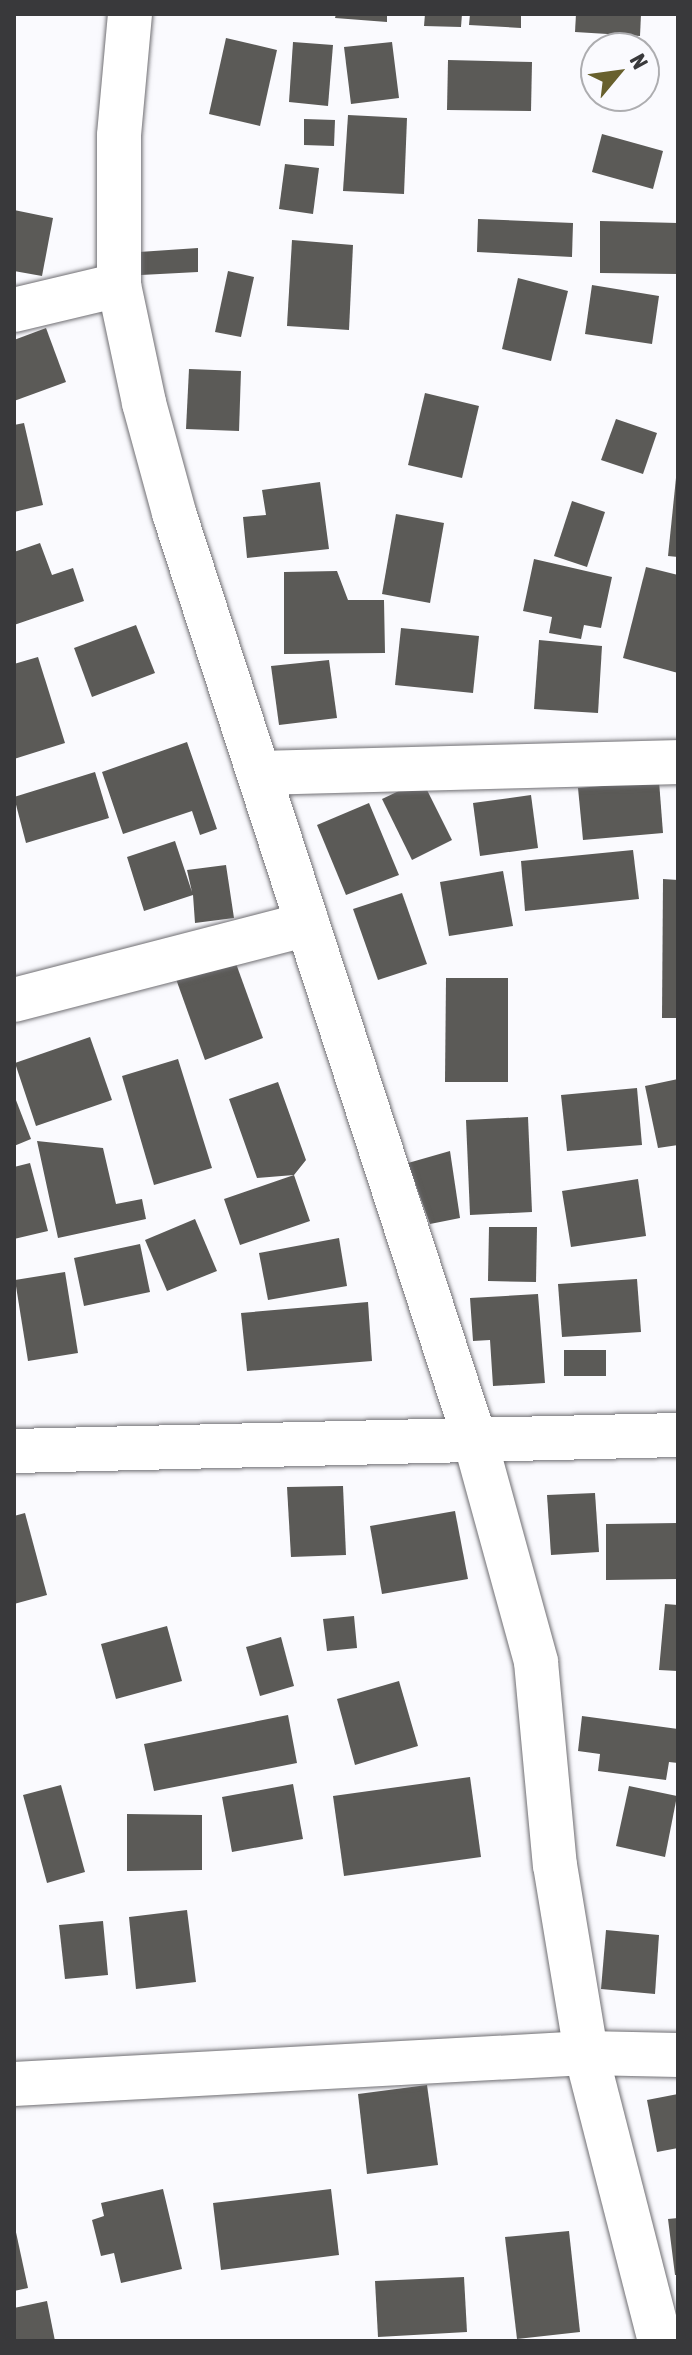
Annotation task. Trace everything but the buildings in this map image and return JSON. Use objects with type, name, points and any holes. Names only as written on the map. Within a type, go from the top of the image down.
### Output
[{"type":"street","points":[[130,14],[119,136],[119,285],[174,513],[261,773],[475,1440],[536,1662],[555,1865],[586,2053],[660,2341]]},
{"type":"street","points":[[14,310],[119,285]]},
{"type":"street","points":[[261,773],[678,762]]},
{"type":"street","points":[[14,1000],[307,924]]},
{"type":"street","points":[[14,1451],[678,1435]]},
{"type":"street","points":[[14,2084],[586,2053],[678,2055]]}]
